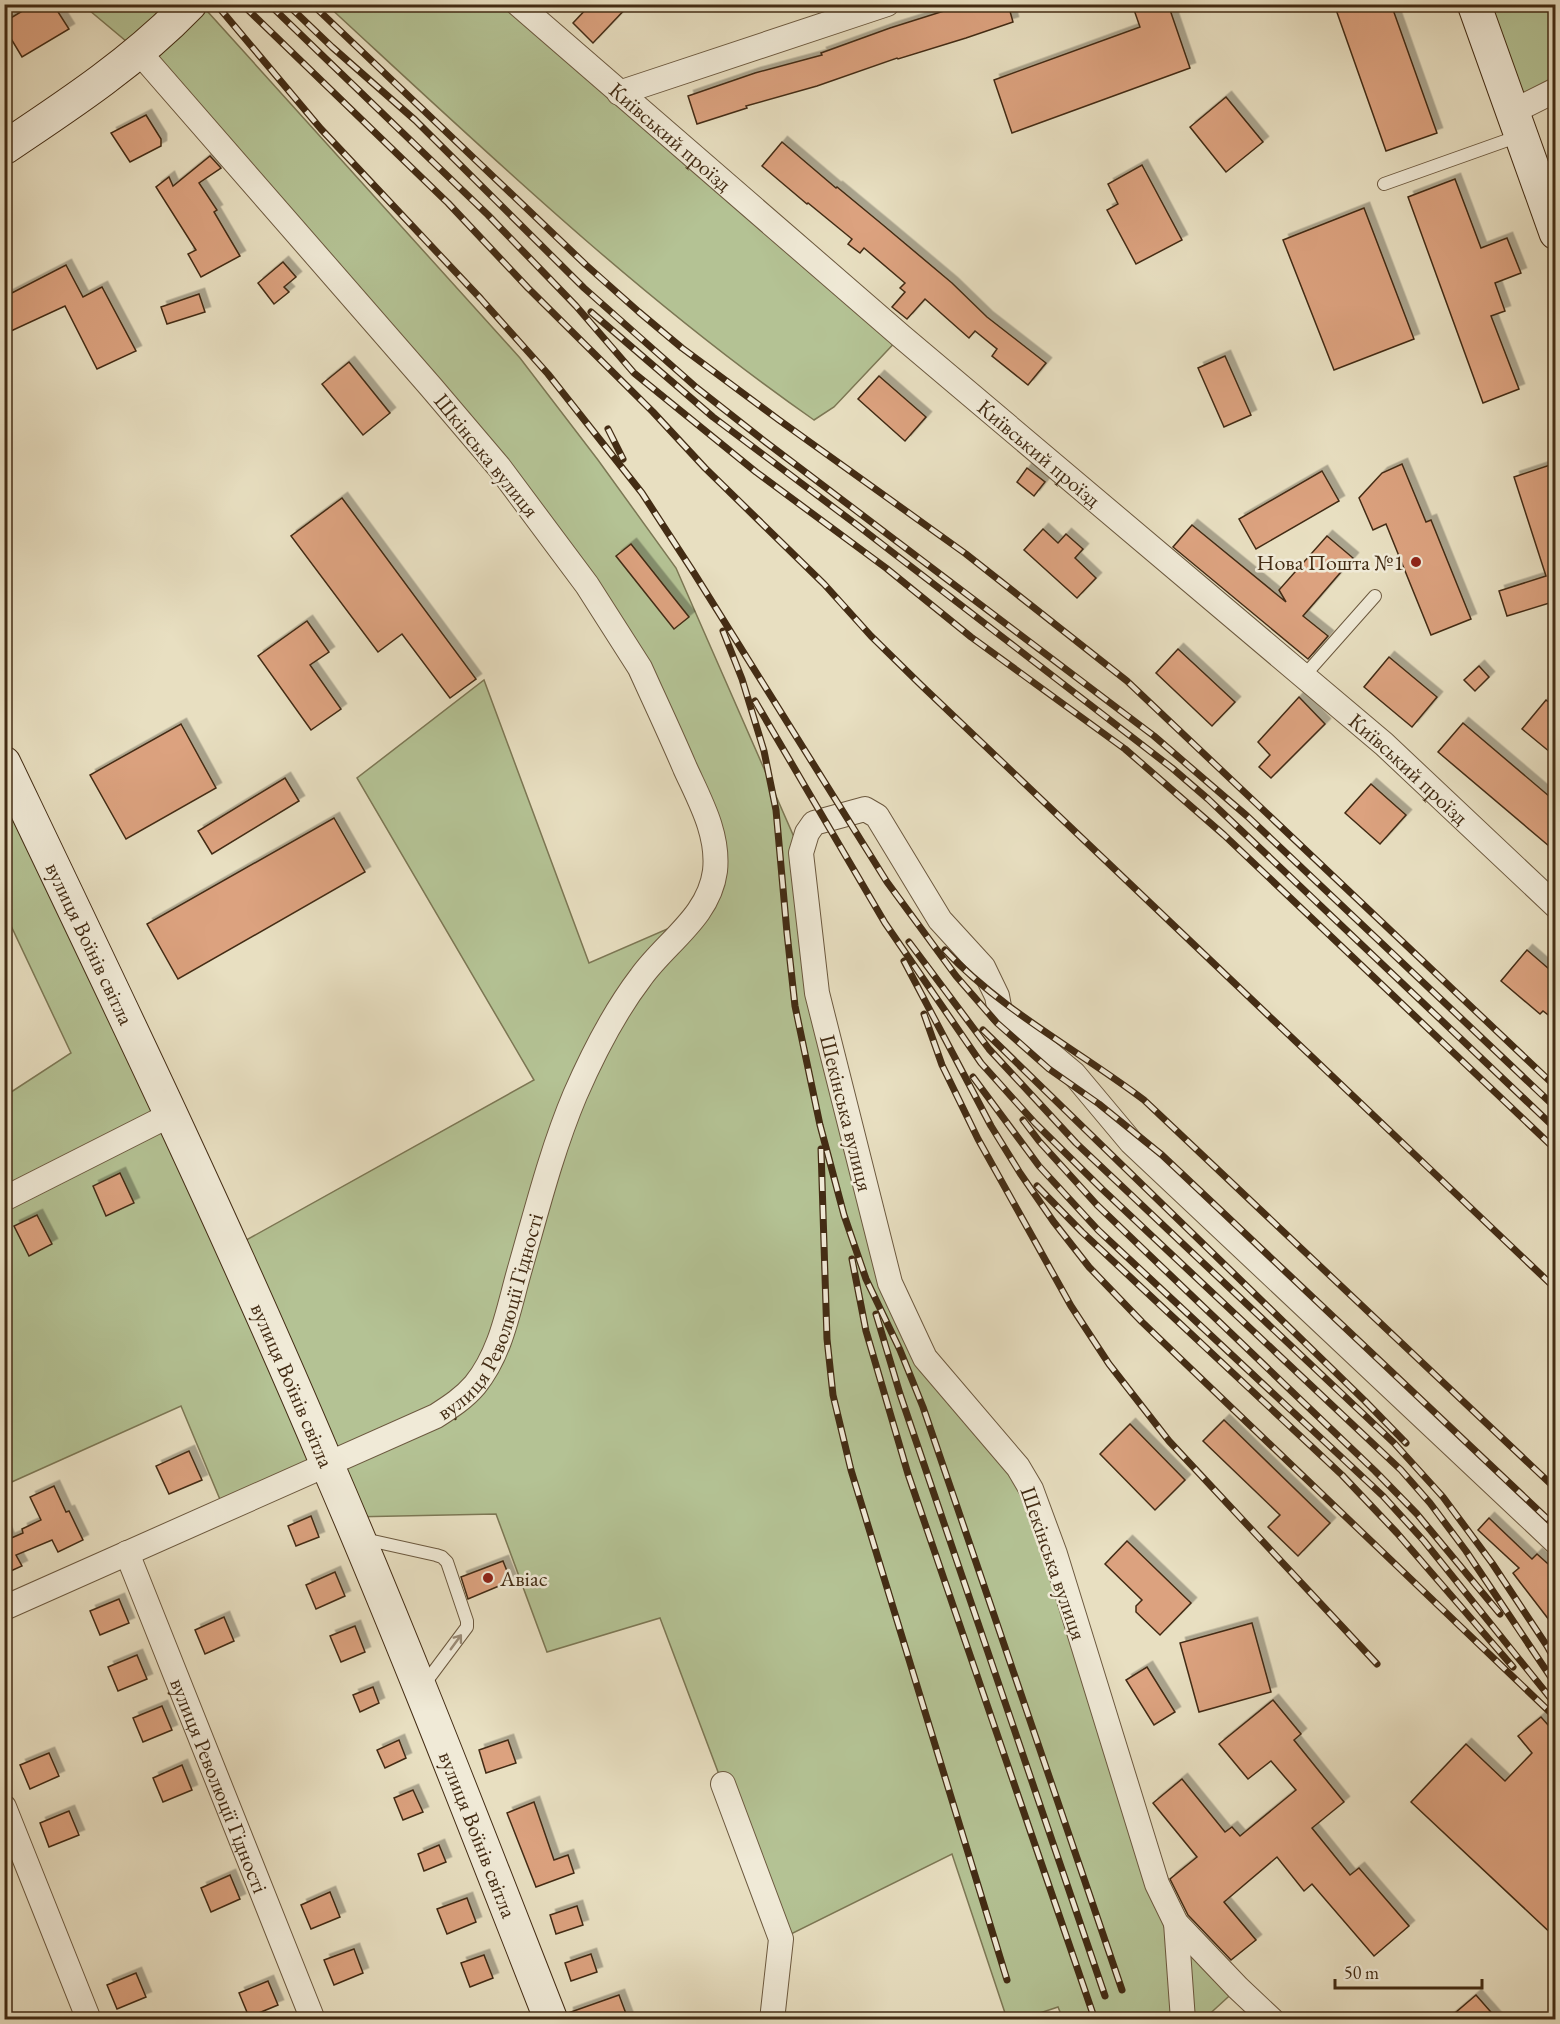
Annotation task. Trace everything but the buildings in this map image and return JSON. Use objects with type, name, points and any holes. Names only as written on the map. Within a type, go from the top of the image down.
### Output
[{"type":"street","name":"Київський проїзд","points":[[518,4],[892,328],[1384,744],[1556,906]]},
{"type":"street","points":[[619,93],[887,4]]},
{"type":"street","points":[[1474,4],[1556,233]]},
{"type":"street","points":[[4,148],[93,88],[139,52],[181,14]]},
{"type":"street","name":"Шкінська вулиця","points":[[139,52],[469,431],[499,467],[587,585],[640,668],[710,823],[715,869],[709,894],[695,917]]},
{"type":"street","points":[[1516,124],[1556,90]]},
{"type":"street","name":"вулиця Воїнів світла","points":[[4,763],[251,1289],[328,1464],[421,1690],[551,2019]]},
{"type":"street","name":"Шекінська вулиця","points":[[1272,2019],[1238,1988],[1176,1923],[1157,1884],[1055,1554],[1031,1489],[1011,1460],[925,1358],[890,1283],[817,993],[801,853],[807,832],[814,823],[865,809],[877,816],[940,920],[983,967],[994,988],[1000,1012],[1074,1074],[1131,1142],[1556,1542]]},
{"type":"street","name":"вулиця Революції Гідності","points":[[4,1608],[436,1416],[465,1395],[484,1371],[500,1339],[561,1129],[576,1092],[630,992],[655,960],[695,917]]},
{"type":"street","points":[[4,1199],[170,1115]]},
{"type":"street","name":"вулиця Революції Гідності","points":[[127,1552],[313,2019]]},
{"type":"street","points":[[723,1784],[782,1939],[772,2019]]},
{"type":"street","points":[[4,1807],[89,2019]]},
{"type":"street","points":[[1176,1923],[1183,2019]]},
{"type":"lane","points":[[1384,184],[1516,124]]},
{"type":"lane","points":[[1304,676],[1375,596]]},
{"type":"lane","points":[[358,1538],[436,1555],[447,1562],[467,1627],[421,1690]]},
{"type":"green space","points":[[83,5],[216,5],[208,12],[520,358],[676,568],[801,853],[837,1077],[925,1358],[1018,1467],[1157,1884],[1238,1988],[1204,2019],[1063,2019],[1058,2007],[1022,2019],[1007,2019],[952,1854],[781,1939],[660,1618],[547,1652],[496,1514],[350,1517],[326,1465],[224,1509],[181,1406],[5,1485],[5,1096],[71,1053],[5,913],[4,765],[232,1248],[534,1080],[357,778],[484,680],[589,963],[695,917],[715,853],[587,585],[139,52]]},
{"type":"green space","points":[[327,5],[518,5],[901,336],[834,407],[814,420],[749,373],[624,273],[563,221]]},
{"type":"green space","points":[[1474,5],[1555,5],[1555,90],[1512,112]]},
{"type":"railway","points":[[216,4],[321,129],[481,299],[548,374],[642,493],[887,882],[956,976],[997,1023],[1049,1069],[1099,1104],[1162,1155],[1556,1527]]},
{"type":"railway","points":[[242,4],[448,203],[528,288],[653,412],[705,468],[824,584],[871,636],[921,685],[1556,1289]]},
{"type":"railway","points":[[269,4],[488,215],[576,306],[634,373],[756,472],[886,568],[971,637],[1125,749],[1224,835],[1556,1150]]},
{"type":"railway","points":[[287,4],[415,120],[584,288],[697,388],[1154,736],[1247,816],[1556,1108]]},
{"type":"railway","points":[[312,4],[586,265],[682,348],[966,554],[1127,681],[1556,1087]]},
{"type":"railway","points":[[591,312],[713,417],[1172,768],[1208,799],[1556,1129]]},
{"type":"railway","points":[[608,429],[623,459]]},
{"type":"railway","points":[[723,631],[742,679],[764,751],[776,810],[795,1006],[820,1125],[844,1215],[866,1279],[900,1350],[923,1407],[1122,1990]]},
{"type":"railway","points":[[755,701],[885,923],[981,1063],[1035,1123],[1102,1189],[1401,1470],[1430,1503],[1466,1551],[1556,1685]]},
{"type":"railway","points":[[909,942],[989,1049],[1076,1143],[1394,1443],[1443,1497],[1492,1563],[1556,1662]]},
{"type":"railway","points":[[945,950],[967,972],[1016,1011],[1144,1100],[1556,1489]]},
{"type":"railway","points":[[904,961],[991,1126],[1053,1221],[1089,1267],[1142,1322],[1554,1716]]},
{"type":"railway","points":[[924,1014],[942,1065],[978,1139],[1071,1306],[1109,1364],[1169,1441],[1377,1664]]},
{"type":"railway","points":[[983,1030],[1406,1443]]},
{"type":"railway","points":[[973,1077],[1039,1166],[1098,1230],[1383,1496],[1424,1541],[1556,1705]]},
{"type":"railway","points":[[1023,1120],[1097,1205],[1417,1514],[1500,1614]]},
{"type":"railway","points":[[821,1149],[827,1339],[833,1395],[851,1470],[1007,1980]]},
{"type":"railway","points":[[1037,1186],[1082,1232],[1342,1475],[1397,1533],[1513,1667]]},
{"type":"railway","points":[[852,1259],[866,1331],[908,1474],[1095,2020]]},
{"type":"railway","points":[[876,1314],[900,1394],[1105,1996]]},
{"type":"place","name":"Нова Пошта №1","points":[[1416,562]]},
{"type":"place","name":"Авіас","points":[[488,1578]]}]
